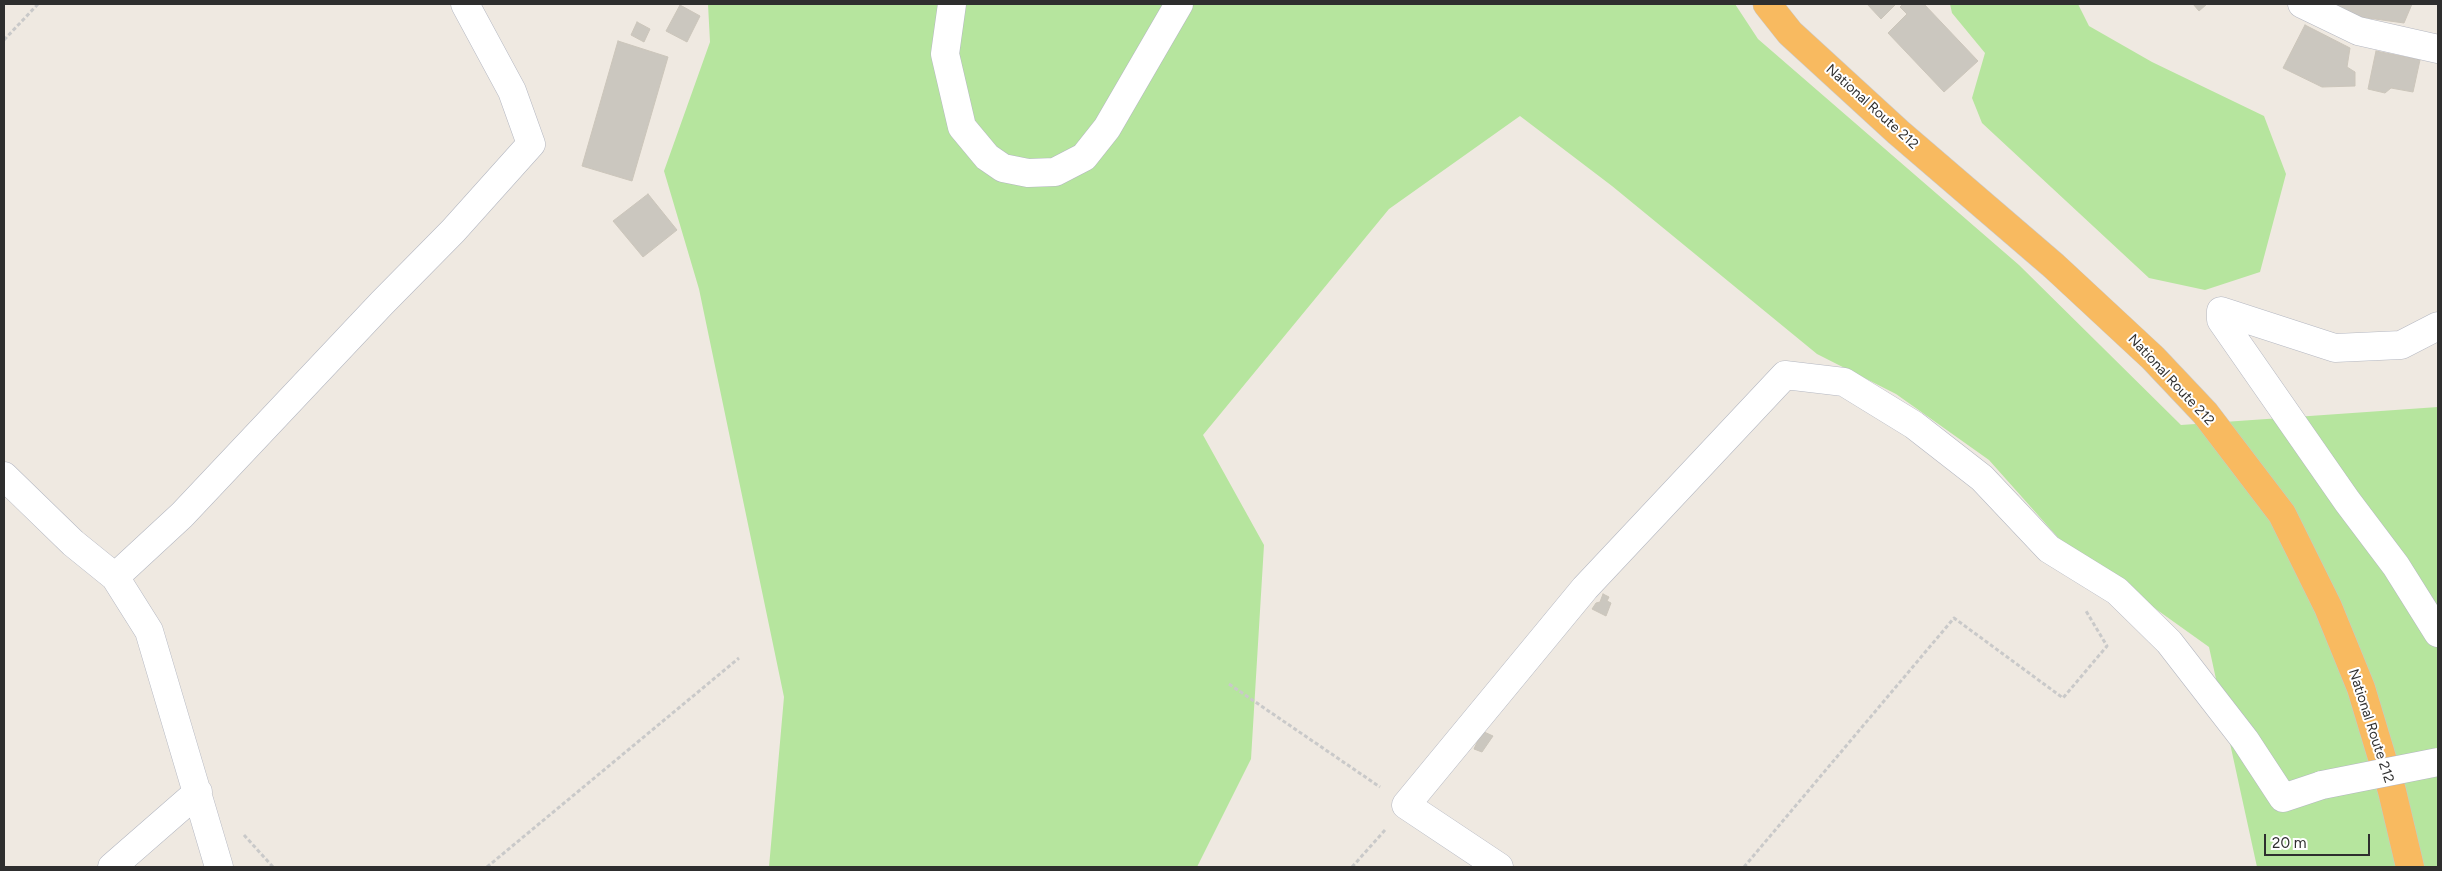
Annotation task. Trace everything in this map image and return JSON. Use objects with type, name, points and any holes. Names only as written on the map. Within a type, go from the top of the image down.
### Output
[{"type":"highway","name":"National Route 212","points":[[1768,4],[1790,34],[2154,358],[2204,412],[2282,514],[2328,607],[2361,688],[2392,792],[2410,867]]},
{"type":"street","points":[[115,577],[182,515],[382,302],[453,231],[531,144],[512,91],[466,4]]},
{"type":"street","points":[[952,4],[945,54],[962,127],[987,157],[1003,168],[1028,173],[1055,172],[1084,157],[1107,128],[1178,4]]},
{"type":"street","points":[[2302,4],[2358,31],[2438,49]]},
{"type":"street","points":[[2438,326],[2401,345],[2335,348],[2221,311],[2221,320],[2347,501],[2396,566],[2438,633]]},
{"type":"street","points":[[1499,867],[1406,805],[1585,588],[1785,375],[1844,382],[1914,425],[1982,478],[2049,549],[2117,592],[2169,642],[2245,740],[2283,798],[2322,786],[2438,762]]},
{"type":"street","points":[[4,476],[73,543],[115,577],[149,631],[219,867]]},
{"type":"street","points":[[112,867],[198,792]]},
{"type":"path","points":[[4,40],[38,4]]},
{"type":"path","points":[[1744,867],[1954,618],[2064,698],[2107,646],[2083,606]]},
{"type":"path","points":[[487,867],[739,658]]},
{"type":"path","points":[[1229,684],[1406,805],[1352,867]]},
{"type":"green space","points":[[708,4],[1735,4],[1758,39],[2019,265],[2181,425],[2438,407],[2438,867],[2257,867],[2209,647],[2062,542],[1989,460],[1896,394],[1817,354],[1612,186],[1520,116],[1389,209],[1203,435],[1264,545],[1251,759],[1197,867],[769,867],[784,697],[699,289],[664,171],[710,42]]},
{"type":"green space","points":[[1950,4],[2078,4],[2089,26],[2152,62],[2264,116],[2286,174],[2260,272],[2205,290],[2149,278],[1982,123],[1972,98],[1985,53],[1952,13]]},
{"type":"building","points":[[1867,4],[1896,4],[1881,19]]},
{"type":"building","points":[[1903,4],[1924,4],[1978,61],[1944,92],[1888,33],[1907,14],[1900,7]]},
{"type":"building","points":[[2193,4],[2207,4],[2199,11]]},
{"type":"building","points":[[2319,4],[2412,4],[2404,23],[2339,14]]},
{"type":"building","points":[[680,5],[700,16],[687,42],[666,31]]},
{"type":"building","points":[[637,22],[650,29],[644,42],[631,35]]},
{"type":"building","points":[[2305,25],[2350,48],[2347,67],[2355,72],[2355,86],[2322,87],[2283,68]]},
{"type":"building","points":[[618,41],[668,57],[632,181],[582,166]]},
{"type":"building","points":[[2376,51],[2420,60],[2413,92],[2391,88],[2385,93],[2368,89]]},
{"type":"building","points":[[648,194],[677,230],[643,257],[613,221]]},
{"type":"building","points":[[1603,594],[1609,597],[1607,601],[1611,603],[1606,616],[1592,609],[1596,603],[1600,602]]},
{"type":"building","points":[[1482,731],[1493,736],[1482,752],[1474,749]]}]
